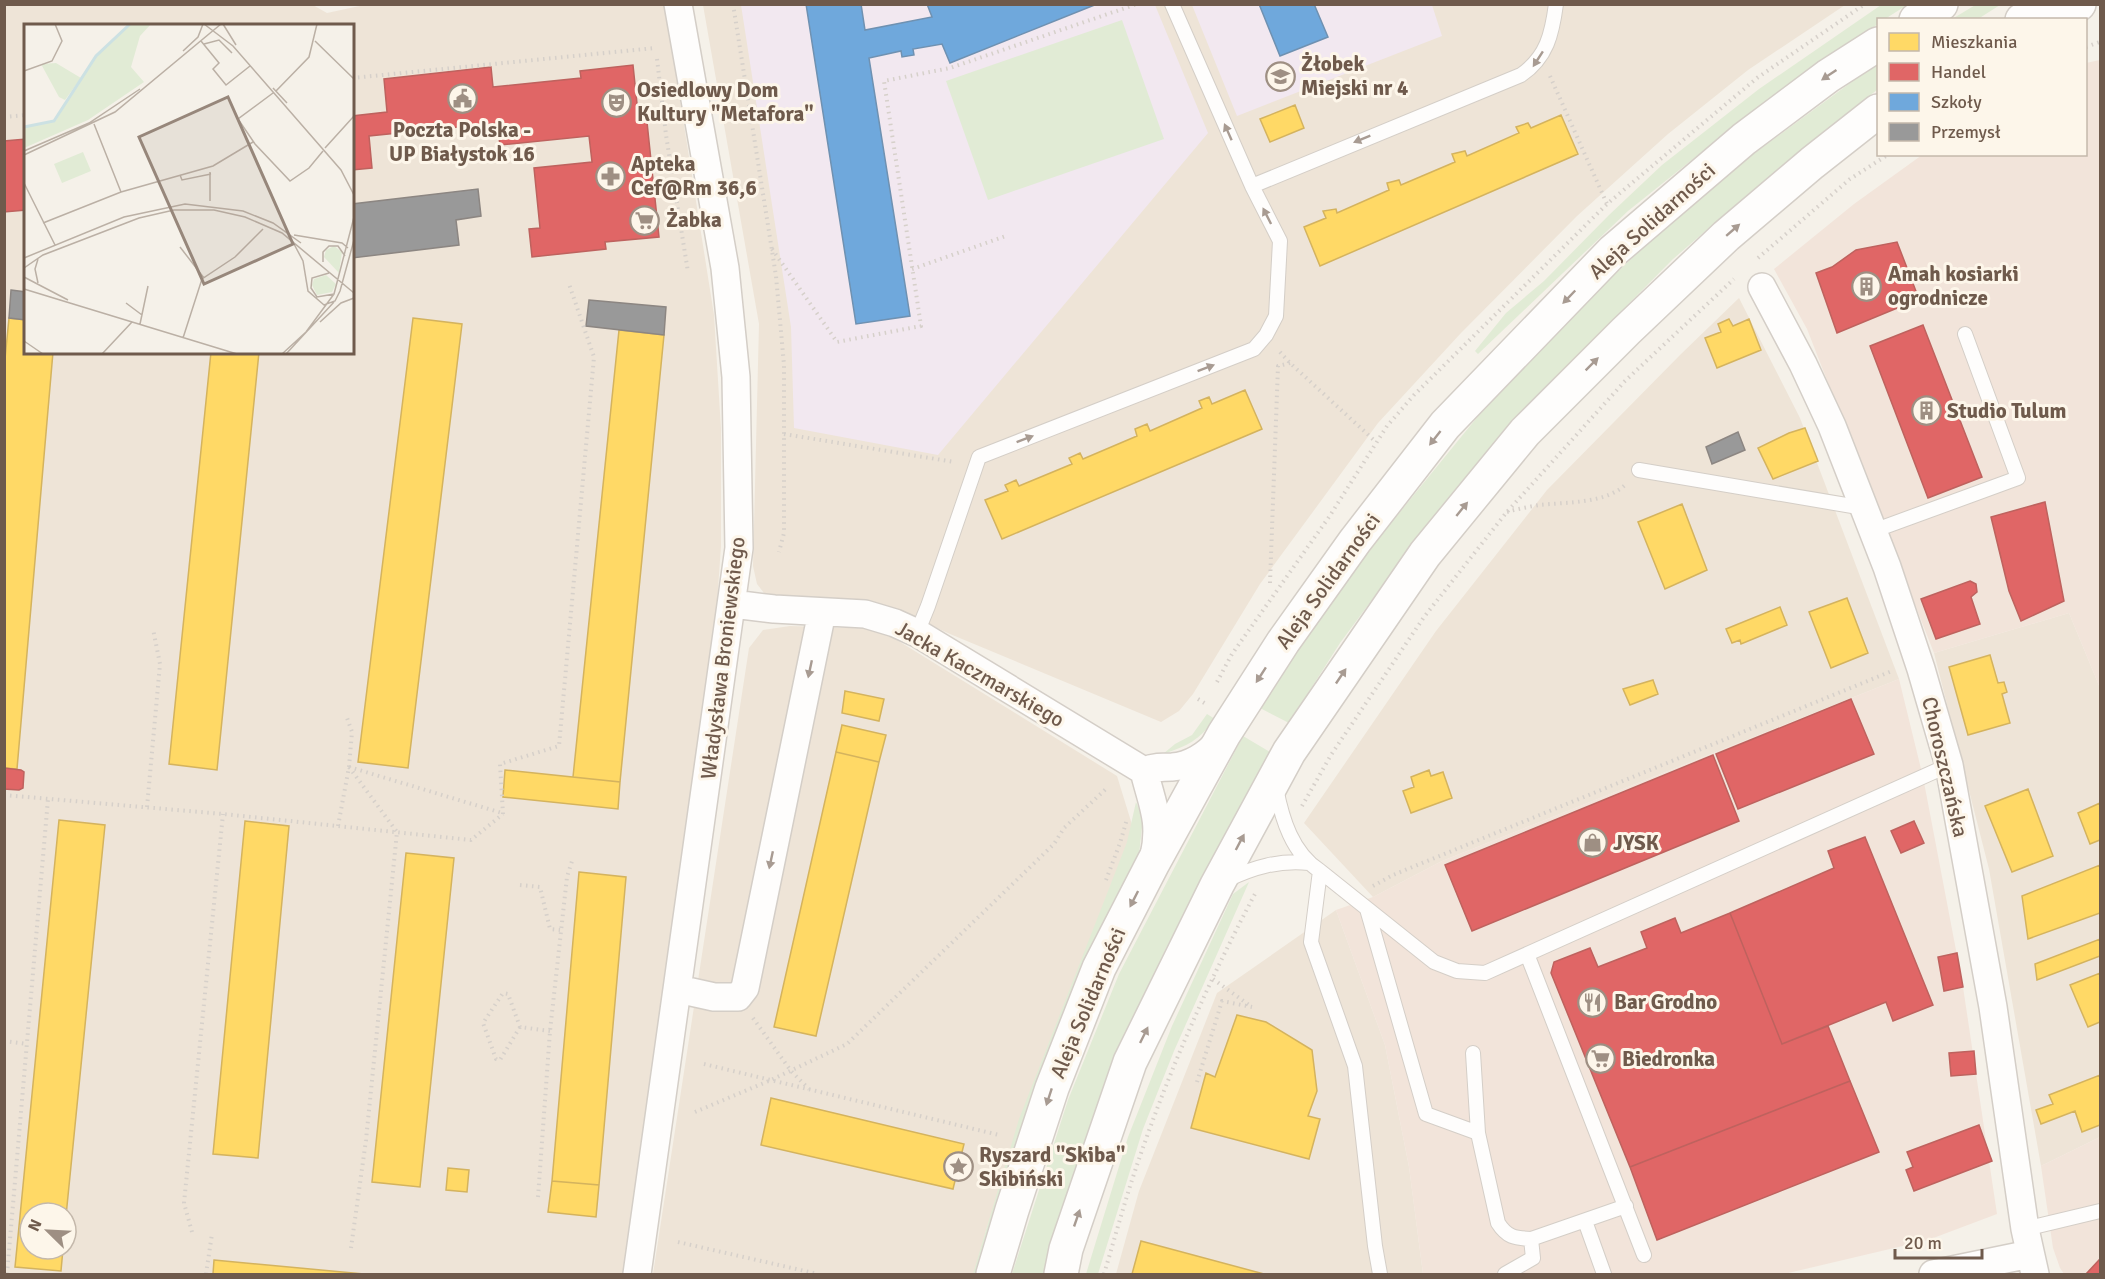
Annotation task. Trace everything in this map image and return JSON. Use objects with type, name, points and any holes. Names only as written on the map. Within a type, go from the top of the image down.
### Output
[{"type":"main road","points":[[2016,18],[2039,4]]},
{"type":"main road","points":[[2029,18],[2079,4]]},
{"type":"main road","name":"Aleja Solidarności","points":[[993,1275],[1052,1088],[1099,968],[1153,863],[1224,734],[1283,642],[1355,541],[1445,425],[1613,251],[1744,139],[1828,76],[1877,45]]},
{"type":"main road","points":[[1060,1275],[1066,1249],[1130,1062],[1217,885],[1289,752],[1425,554],[1525,432],[1626,331],[1726,236],[1877,112]]},
{"type":"street","name":"Władysława Broniewskiego","points":[[637,1275],[733,604],[739,548],[734,355],[725,268],[678,4]]},
{"type":"street","name":"Choroszczańska","points":[[1751,274],[1803,364],[1832,426],[1869,519],[1918,660],[1949,765],[1993,1007],[2030,1253]]},
{"type":"street","name":"Jacka Kaczmarskiego","points":[[733,604],[774,609],[865,614],[896,623],[1144,771]]},
{"type":"street","points":[[678,989],[714,997],[738,997],[745,988],[822,612]]},
{"type":"street","points":[[1153,863],[1158,838],[1157,813],[1144,771],[1155,767],[1175,767],[1195,761],[1212,750],[1224,734]]},
{"type":"street","points":[[1933,1275],[2030,1253]]},
{"type":"lane","points":[[916,633],[928,606],[979,457],[1254,350],[1266,335],[1276,316],[1280,241],[1252,186],[1172,4]]},
{"type":"lane","points":[[1252,186],[1521,75],[1532,68],[1552,34],[1556,4]]},
{"type":"lane","points":[[1639,470],[1869,519],[2018,478],[1965,334]]},
{"type":"lane","points":[[1274,777],[1280,808],[1288,831],[1314,867],[1434,962],[1457,971],[1485,972],[1949,765]]},
{"type":"lane","points":[[1217,885],[1245,871],[1270,864],[1290,861],[1314,867]]},
{"type":"lane","points":[[1314,867],[1311,942],[1355,1066],[1380,1275]]},
{"type":"lane","points":[[1367,909],[1426,1114],[1478,1133]]},
{"type":"lane","points":[[1527,954],[1644,1255]]},
{"type":"lane","points":[[1473,1053],[1478,1133],[1498,1223],[1504,1233],[1516,1238],[1531,1239],[1626,1206]]},
{"type":"lane","points":[[2030,1253],[2100,1211]]},
{"type":"lane","points":[[1585,1221],[1604,1275]]},
{"type":"lane","points":[[1506,1275],[1533,1258],[1531,1239]]},
{"type":"path","points":[[733,4],[772,249],[784,365],[784,533],[779,552]]},
{"type":"path","points":[[772,249],[837,342],[921,326],[884,81],[950,68],[1137,4]]},
{"type":"path","points":[[1214,689],[1232,654],[1329,517],[1376,441],[1414,395],[1607,204],[1757,78],[1865,4]]},
{"type":"path","points":[[654,37],[666,135],[688,272]]},
{"type":"path","points":[[354,78],[655,48]]},
{"type":"path","points":[[1541,56],[1607,204]]},
{"type":"path","points":[[4,117],[24,115]]},
{"type":"path","points":[[1288,831],[1331,755],[1424,617],[1506,513],[1625,381],[1751,274],[1850,179],[1886,156]]},
{"type":"path","points":[[912,268],[1006,236]]},
{"type":"path","points":[[502,814],[500,764],[559,746],[594,357],[569,284]]},
{"type":"path","points":[[1270,583],[1278,366],[1290,363],[1376,441]]},
{"type":"path","points":[[784,434],[976,466]]},
{"type":"path","points":[[1506,513],[1539,505],[1583,502],[1620,490],[1639,470]]},
{"type":"path","points":[[147,807],[160,664],[153,629]]},
{"type":"path","points":[[1353,897],[1393,875],[1918,660]]},
{"type":"path","points":[[338,826],[349,767],[352,732],[346,715]]},
{"type":"path","points":[[349,767],[502,814]]},
{"type":"path","points":[[349,767],[397,832],[366,1140],[351,1248]]},
{"type":"path","points":[[695,1112],[771,1080],[847,1044],[1054,844],[1064,828],[1108,787]]},
{"type":"path","points":[[4,795],[223,814],[471,840],[502,814]]},
{"type":"path","points":[[7,1275],[48,799]]},
{"type":"path","points":[[192,1232],[184,1203],[223,814]]},
{"type":"path","points":[[538,1197],[560,930],[567,877],[572,861]]},
{"type":"path","points":[[1104,1275],[1134,1173],[1173,1070],[1229,942],[1270,864]]},
{"type":"path","points":[[520,885],[540,886],[550,929],[560,930]]},
{"type":"path","points":[[1197,1082],[1222,1001],[1252,1007],[1213,979]]},
{"type":"path","points":[[503,993],[508,994],[520,1027],[500,1060],[496,1059],[483,1023],[503,993]]},
{"type":"path","points":[[738,997],[791,1071],[810,1090]]},
{"type":"path","points":[[520,1027],[550,1031]]},
{"type":"path","points":[[4,1041],[27,1044]]},
{"type":"path","points":[[704,1064],[999,1135]]},
{"type":"path","points":[[206,1275],[212,1234]]},
{"type":"path","points":[[678,1242],[818,1275]]},
{"type":"shaded area","points":[[311,4],[327,13],[369,4],[665,5],[714,315],[721,429],[721,546],[713,661],[626,1274],[5,1274],[5,5]]},
{"type":"shaded area","points":[[703,5],[1845,5],[1748,70],[1668,134],[1577,216],[1461,333],[1378,423],[1260,584],[1193,694],[1179,711],[1161,722],[900,611],[767,597],[757,584],[753,566],[759,324]]},
{"type":"shaded area","points":[[741,5],[1155,5],[1208,133],[938,455],[794,428],[791,327]]},
{"type":"shaded area","name":"Żłobek Miejski nr 4","points":[[1192,5],[1432,5],[1442,36],[1237,116]]},
{"type":"shaded area","points":[[2100,60],[2100,688],[2069,613],[1934,653],[1807,329],[1774,269],[1854,204],[1921,156],[2087,156],[2087,63]]},
{"type":"shaded area","points":[[1739,298],[1800,418],[1899,679],[1442,861],[1373,897],[1304,823],[1436,631],[1547,490]]},
{"type":"shaded area","points":[[2069,613],[2100,688],[2100,1137],[2041,1166],[1989,869],[1934,653]]},
{"type":"shaded area","points":[[790,626],[879,629],[1117,776],[1138,844],[1044,1057],[986,1230],[975,1274],[653,1274],[749,648],[763,630]]},
{"type":"shaded area","points":[[1899,679],[1923,777],[1963,987],[1997,1214],[1928,1240],[1784,1274],[1423,1274],[1409,1167],[1385,1045],[1336,910],[1373,897],[1442,861]]},
{"type":"shaded area","points":[[1336,910],[1385,1045],[1409,1167],[1423,1274],[1116,1274],[1139,1191],[1217,993]]},
{"type":"shaded area","points":[[2100,1137],[2100,1274],[2064,1274],[2053,1248],[2041,1166]]},
{"type":"green space","points":[[1977,4],[2000,5],[1980,18],[1954,18]]},
{"type":"green space","points":[[1881,5],[1907,5],[1887,18],[1877,18],[1877,25],[1758,107],[1628,211],[1478,354],[1475,351],[1506,313],[1544,281],[1662,165],[1759,89]]},
{"type":"green space","points":[[1122,20],[1164,139],[988,200],[946,81]]},
{"type":"green space","points":[[1877,66],[1877,90],[1753,190],[1673,259],[1583,350],[1499,443],[1414,543],[1340,643],[1289,723],[1260,708],[1298,649],[1373,545],[1479,415],[1596,292],[1707,188]]},
{"type":"green space","points":[[1207,714],[1215,719],[1204,732],[1186,745],[1163,754],[1192,735]]},
{"type":"green space","points":[[1243,736],[1270,752],[1165,950],[1100,1111],[1049,1274],[1012,1274],[1068,1100],[1119,974]]},
{"type":"green space","points":[[1136,802],[1143,818],[1139,855],[980,1274],[973,1274],[1019,1119],[1127,842]]},
{"type":"green space","points":[[1249,882],[1174,1051],[1143,1129],[1098,1274],[1086,1274],[1128,1137],[1172,1026],[1233,894]]},
{"type":"building: Mieszkania","points":[[1295,105],[1304,128],[1270,142],[1260,119]]},
{"type":"building: Mieszkania","points":[[1561,115],[1578,154],[1320,266],[1304,227],[1326,218],[1323,211],[1336,209],[1337,213],[1389,190],[1387,183],[1399,180],[1401,185],[1455,162],[1452,154],[1465,151],[1467,156],[1519,133],[1516,127],[1528,123],[1531,128]]},
{"type":"building: Mieszkania","points":[[9,318],[24,320],[24,354],[53,354],[17,769],[4,768],[4,369]]},
{"type":"building: Mieszkania","points":[[413,318],[462,324],[408,768],[358,762]]},
{"type":"building: Mieszkania","points":[[1729,319],[1733,326],[1749,319],[1761,350],[1717,368],[1705,338],[1721,332],[1718,324]]},
{"type":"building: Mieszkania","points":[[619,330],[664,335],[620,782],[573,777]]},
{"type":"building: Mieszkania","points":[[211,354],[259,354],[217,770],[169,764]]},
{"type":"building: Mieszkania","points":[[1245,390],[1262,429],[1002,539],[985,500],[1008,491],[1005,485],[1016,480],[1019,486],[1072,464],[1069,458],[1080,453],[1083,459],[1137,436],[1135,429],[1147,424],[1150,431],[1202,408],[1199,401],[1209,397],[1212,404]]},
{"type":"building: Mieszkania","points":[[1805,428],[1818,461],[1773,479],[1758,448]]},
{"type":"building: Mieszkania","points":[[1682,504],[1707,570],[1665,589],[1638,522]]},
{"type":"building: Mieszkania","points":[[1847,598],[1868,653],[1831,668],[1809,612]]},
{"type":"building: Mieszkania","points":[[1780,607],[1787,625],[1741,644],[1740,640],[1732,643],[1726,629]]},
{"type":"building: Mieszkania","points":[[1990,655],[1998,683],[2004,682],[2007,692],[2002,694],[2010,723],[1968,735],[1949,667]]},
{"type":"building: Mieszkania","points":[[1653,680],[1658,694],[1630,705],[1623,689]]},
{"type":"building: Mieszkania","points":[[845,691],[884,699],[879,721],[842,713]]},
{"type":"building: Mieszkania","points":[[842,725],[886,735],[879,762],[836,752]]},
{"type":"building: Mieszkania","points":[[836,752],[879,762],[816,1036],[774,1027]]},
{"type":"building: Mieszkania","points":[[505,770],[620,782],[618,809],[503,797]]},
{"type":"building: Mieszkania","points":[[1429,770],[1431,776],[1443,772],[1452,798],[1411,813],[1403,791],[1414,787],[1411,777]]},
{"type":"building: Mieszkania","points":[[2028,789],[2053,856],[2012,872],[1985,806]]},
{"type":"building: Mieszkania","points":[[2100,803],[2100,840],[2090,844],[2078,813]]},
{"type":"building: Mieszkania","points":[[59,820],[105,825],[67,1201],[21,1201]]},
{"type":"building: Mieszkania","points":[[245,821],[289,826],[258,1158],[213,1154]]},
{"type":"building: Mieszkania","points":[[406,853],[454,858],[420,1187],[372,1182]]},
{"type":"building: Mieszkania","points":[[2100,865],[2100,913],[2028,939],[2022,896]]},
{"type":"building: Mieszkania","points":[[579,872],[626,877],[599,1185],[552,1181]]},
{"type":"building: Mieszkania","points":[[2100,939],[2100,956],[2037,980],[2035,964]]},
{"type":"building: Mieszkania","points":[[2100,973],[2100,1022],[2088,1027],[2070,985]]},
{"type":"building: Mieszkania","points":[[1237,1015],[1266,1022],[1312,1050],[1317,1091],[1308,1116],[1320,1119],[1309,1159],[1191,1128],[1206,1073],[1215,1077]]},
{"type":"building: Mieszkania","points":[[2100,1075],[2100,1125],[2082,1132],[2075,1111],[2041,1124],[2036,1110],[2053,1104],[2049,1095]]},
{"type":"building: Mieszkania","points":[[771,1098],[964,1144],[953,1189],[761,1145]]},
{"type":"building: Mieszkania","points":[[448,1168],[469,1170],[467,1192],[446,1190]]},
{"type":"building: Mieszkania","points":[[552,1181],[599,1185],[596,1217],[548,1212]]},
{"type":"building: Mieszkania","points":[[18,1237],[18,1261],[62,1261],[61,1271],[15,1267]]},
{"type":"building: Mieszkania","points":[[1141,1241],[1264,1274],[1132,1274]]},
{"type":"building: Mieszkania","points":[[214,1260],[364,1274],[213,1274]]},
{"type":"building: Handel","points":[[633,65],[639,123],[647,122],[659,237],[605,242],[606,249],[532,257],[529,229],[540,228],[534,168],[592,162],[589,136],[500,145],[497,123],[369,136],[372,168],[354,170],[354,116],[387,112],[384,79],[491,67],[493,87],[581,78],[580,71]]},
{"type":"building: Handel","points":[[24,139],[24,210],[4,212],[4,141]]},
{"type":"building: Handel","name":"Amah kosiarki ogrodnicze","points":[[1897,242],[1919,299],[1837,333],[1816,273],[1832,267],[1856,250]]},
{"type":"building: Handel","name":"Studio Tulum","points":[[1923,325],[1982,477],[1928,498],[1870,346]]},
{"type":"building: Handel","points":[[2045,502],[2064,601],[2021,621],[2009,591],[1991,517]]},
{"type":"building: Handel","points":[[1970,581],[1976,584],[1977,592],[1971,597],[1980,624],[1936,639],[1921,599]]},
{"type":"building: Handel","points":[[1851,699],[1874,754],[1738,809],[1716,754]]},
{"type":"building: Handel","name":"JYSK","points":[[1713,755],[1739,821],[1472,931],[1445,865]]},
{"type":"building: Handel","points":[[4,768],[24,772],[23,788],[4,789]]},
{"type":"building: Handel","points":[[1914,821],[1924,843],[1901,853],[1891,831]]},
{"type":"building: Handel","points":[[1865,837],[1933,1005],[1893,1021],[1886,1002],[1782,1044],[1730,913],[1834,868],[1828,851]]},
{"type":"building: Handel","points":[[1730,913],[1782,1044],[1828,1026],[1850,1081],[1630,1167],[1551,973],[1554,962],[1590,948],[1598,967],[1647,948],[1641,932],[1675,918],[1681,933]]},
{"type":"building: Handel","points":[[1957,953],[1963,987],[1944,991],[1938,957]]},
{"type":"building: Handel","points":[[1974,1051],[1976,1074],[1951,1076],[1949,1053]]},
{"type":"building: Handel","points":[[1850,1081],[1879,1152],[1657,1240],[1630,1167]]},
{"type":"building: Handel","points":[[1979,1125],[1992,1161],[1914,1191],[1906,1170],[1913,1167],[1907,1152]]},
{"type":"building: Handel","points":[[2100,1259],[2100,1274],[2086,1274]]},
{"type":"building: Szkoły","points":[[806,4],[861,4],[865,30],[932,17],[927,4],[1097,4],[950,63],[942,44],[913,49],[914,55],[902,57],[901,51],[869,58],[910,316],[856,324]]},
{"type":"building: Szkoły","points":[[1259,4],[1314,4],[1328,37],[1280,56]]},
{"type":"building: Przemysł","points":[[478,189],[481,216],[456,220],[459,245],[354,258],[354,204]]},
{"type":"building: Przemysł","points":[[11,290],[24,292],[24,320],[9,318]]},
{"type":"building: Przemysł","points":[[589,300],[666,307],[664,335],[586,326]]},
{"type":"building: Przemysł","points":[[1738,432],[1745,450],[1712,464],[1706,447]]},
{"type":"place","name":"Żłobek Miejski nr 4","points":[[1280,76]]},
{"type":"place","name":"Poczta Polska - UP Białystok 16","points":[[462,99]]},
{"type":"place","name":"Osiedlowy Dom Kultury \"Metafora\"","points":[[616,102]]},
{"type":"place","name":"Apteka Cef@Rm 36,6","points":[[610,176]]},
{"type":"place","name":"Żabka","points":[[645,220]]},
{"type":"place","name":"Amah kosiarki ogrodnicze","points":[[1867,286]]},
{"type":"place","name":"Studio Tulum","points":[[1926,411]]},
{"type":"place","name":"JYSK","points":[[1592,843]]},
{"type":"place","name":"Bar Grodno","points":[[1593,1002]]},
{"type":"place","name":"Biedronka","points":[[1601,1059]]},
{"type":"place","name":"Ryszard \"Skiba\" Skibiński","points":[[958,1167]]}]
